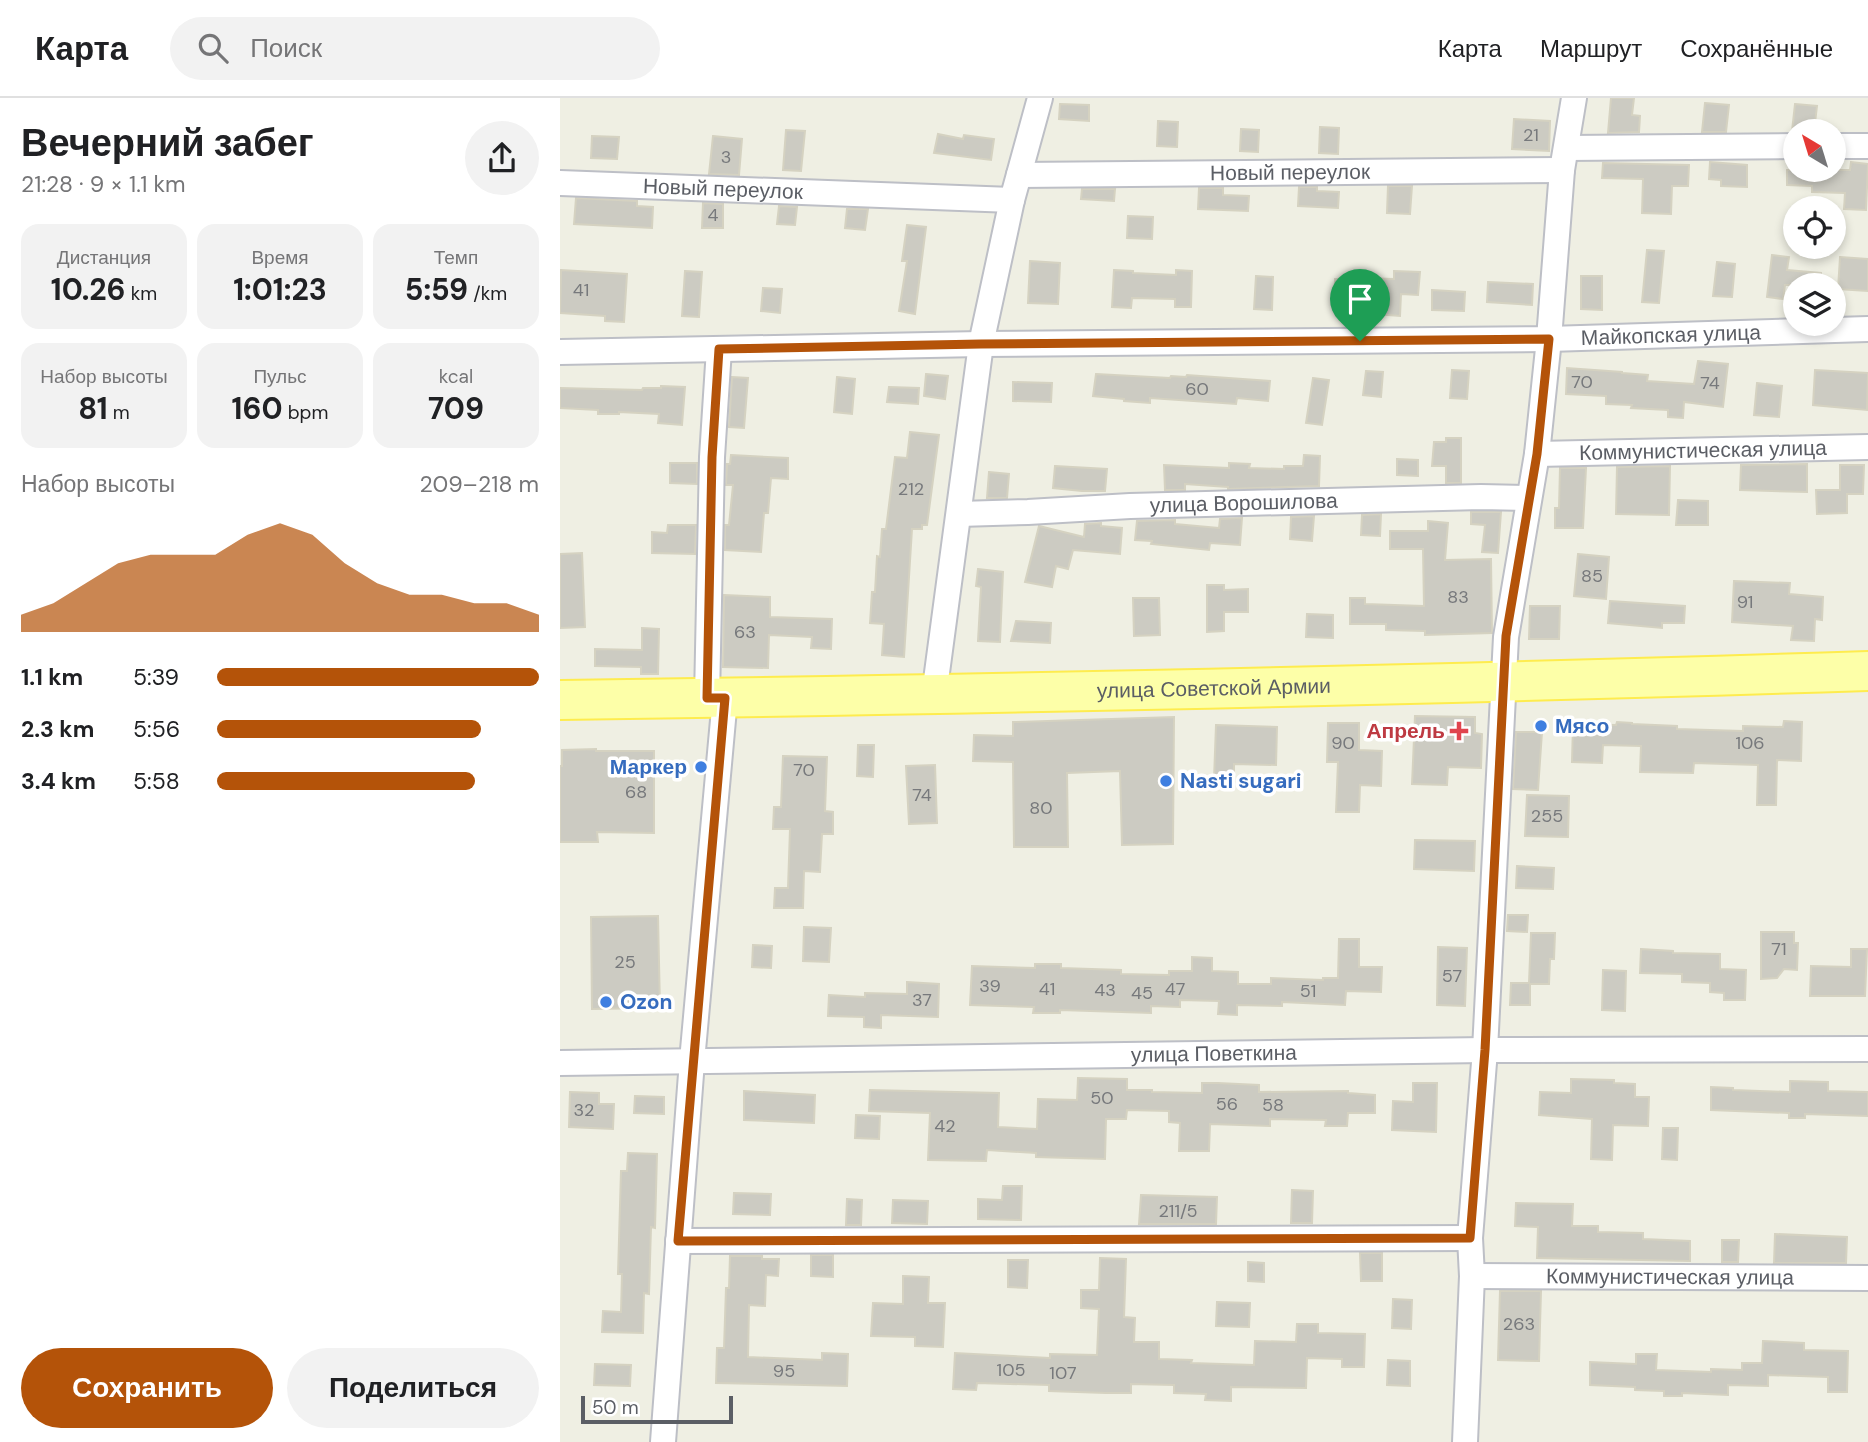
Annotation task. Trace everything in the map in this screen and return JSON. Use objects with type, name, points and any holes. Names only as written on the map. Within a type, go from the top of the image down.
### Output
[{"type":"main road","name":"улица Советской Армии","points":[[560,700],[1504,683],[1868,671]]},
{"type":"street","points":[[934,695],[981,344],[1012,200],[1040,98]]},
{"type":"street","points":[[1465,1442],[1472,1276],[1470,1238],[1485,1050],[1506,636],[1537,454],[1564,159],[1574,98]]},
{"type":"street","points":[[1846,146],[1868,146]]},
{"type":"street","name":"Новый переулок","points":[[1019,175],[1564,159],[1783,147]]},
{"type":"street","name":"Новый переулок","points":[[560,183],[1012,200]]},
{"type":"street","name":"Майкопская улица","points":[[560,352],[981,344],[1549,339],[1868,329]]},
{"type":"street","points":[[663,1442],[716,698],[712,457],[719,349]]},
{"type":"street","name":"Коммунистическая улица","points":[[1537,454],[1868,447]]},
{"type":"street","name":"улица Ворошилова","points":[[958,513],[1129,506],[1529,498]]},
{"type":"street","name":"улица Поветкина","points":[[560,1063],[1485,1050],[1868,1049]]},
{"type":"street","points":[[678,1241],[1470,1238]]},
{"type":"street","name":"Коммунистическая улица","points":[[1472,1276],[1868,1278]]},
{"type":"building","points":[[1611,98],[1634,98],[1632,115],[1640,116],[1639,132],[1608,133]]},
{"type":"building","points":[[1705,103],[1729,105],[1726,132],[1702,132]]},
{"type":"building","points":[[1060,104],[1089,105],[1089,121],[1059,119]]},
{"type":"building","points":[[1795,104],[1817,106],[1815,119],[1793,119]]},
{"type":"building","points":[[1514,119],[1550,121],[1549,151],[1512,149]]},
{"type":"building","points":[[1158,121],[1178,122],[1177,147],[1157,146]]},
{"type":"building","points":[[1320,127],[1339,128],[1338,154],[1319,153]]},
{"type":"building","points":[[1241,129],[1259,130],[1258,152],[1240,151]]},
{"type":"building","points":[[786,130],[805,131],[801,171],[783,170]]},
{"type":"building","points":[[938,134],[963,139],[964,135],[994,139],[991,160],[934,153]]},
{"type":"building","points":[[592,136],[619,137],[617,159],[591,158]]},
{"type":"building","points":[[713,136],[742,139],[739,175],[709,174]]},
{"type":"building","points":[[1710,162],[1747,165],[1747,187],[1721,186],[1721,180],[1709,179]]},
{"type":"building","points":[[1851,162],[1868,164],[1866,210],[1846,209],[1845,193],[1812,192],[1812,186],[1787,185],[1787,182],[1846,182],[1846,170],[1850,170]]},
{"type":"building","points":[[1603,163],[1689,165],[1688,186],[1672,186],[1671,214],[1642,213],[1643,179],[1602,178]]},
{"type":"building","points":[[1388,186],[1412,186],[1410,214],[1387,213]]},
{"type":"building","points":[[1299,187],[1317,187],[1317,191],[1339,192],[1338,208],[1298,206]]},
{"type":"building","points":[[1199,188],[1223,188],[1223,195],[1249,196],[1248,211],[1198,209]]},
{"type":"building","points":[[1082,189],[1115,189],[1114,201],[1081,199]]},
{"type":"building","points":[[576,198],[637,201],[637,206],[653,207],[652,228],[574,224]]},
{"type":"building","points":[[703,203],[723,204],[723,228],[702,228]]},
{"type":"building","points":[[779,206],[797,207],[795,225],[777,224]]},
{"type":"building","points":[[847,209],[868,209],[865,230],[845,228]]},
{"type":"building","points":[[1128,216],[1153,217],[1152,239],[1127,238]]},
{"type":"building","points":[[907,225],[926,227],[915,314],[899,311],[907,261],[902,261]]},
{"type":"building","points":[[1647,250],[1664,251],[1659,303],[1642,302]]},
{"type":"building","points":[[1772,255],[1789,259],[1787,270],[1821,273],[1783,273],[1783,299],[1767,297]]},
{"type":"building","points":[[1840,259],[1868,259],[1868,291],[1846,290],[1846,273],[1839,273]]},
{"type":"building","points":[[1030,261],[1060,263],[1058,304],[1028,303]]},
{"type":"building","points":[[1717,262],[1735,264],[1732,297],[1713,296]]},
{"type":"building","points":[[561,270],[627,274],[624,322],[605,321],[605,316],[560,313]]},
{"type":"building","points":[[1114,270],[1176,275],[1176,270],[1192,271],[1191,307],[1175,307],[1175,299],[1132,298],[1131,308],[1112,307]]},
{"type":"building","points":[[685,271],[702,272],[699,317],[682,316]]},
{"type":"building","points":[[1394,271],[1420,272],[1418,295],[1401,294],[1400,316],[1334,311],[1335,279],[1394,279]]},
{"type":"building","points":[[1256,276],[1273,277],[1272,310],[1254,309]]},
{"type":"building","points":[[1581,276],[1602,276],[1602,310],[1581,309]]},
{"type":"building","points":[[1488,282],[1533,284],[1532,305],[1487,302]]},
{"type":"building","points":[[763,288],[782,289],[780,313],[761,311]]},
{"type":"building","points":[[1432,290],[1465,292],[1464,311],[1432,310]]},
{"type":"building","points":[[1698,361],[1728,364],[1723,407],[1684,402],[1683,418],[1668,417],[1668,410],[1606,404],[1606,396],[1566,394],[1567,368],[1648,375],[1647,381],[1694,384]]},
{"type":"building","points":[[1452,370],[1469,371],[1467,399],[1450,398]]},
{"type":"building","points":[[1815,370],[1868,373],[1867,410],[1813,405]]},
{"type":"building","points":[[1366,371],[1383,372],[1381,397],[1363,395]]},
{"type":"building","points":[[926,374],[948,376],[945,399],[924,396]]},
{"type":"building","points":[[1096,374],[1170,378],[1187,375],[1270,381],[1268,401],[1237,398],[1236,404],[1150,398],[1150,403],[1093,396]]},
{"type":"building","points":[[732,377],[748,378],[744,428],[729,427]]},
{"type":"building","points":[[837,377],[855,379],[852,414],[834,412]]},
{"type":"building","points":[[1313,378],[1329,380],[1322,425],[1306,423]]},
{"type":"building","points":[[1013,382],[1052,383],[1051,402],[1013,401]]},
{"type":"building","points":[[1757,383],[1782,386],[1779,417],[1754,415]]},
{"type":"building","points":[[661,386],[685,387],[682,425],[658,423],[659,414],[598,414],[598,410],[560,408],[560,388],[642,390]]},
{"type":"building","points":[[889,387],[919,388],[918,404],[887,402]]},
{"type":"building","points":[[910,432],[939,435],[927,525],[922,525],[922,529],[912,529],[904,657],[882,655],[884,624],[870,623],[877,556],[880,557],[882,529],[886,529],[895,457],[907,458]]},
{"type":"building","points":[[1446,438],[1461,438],[1461,483],[1446,483],[1446,466],[1432,466],[1434,442],[1446,442]]},
{"type":"building","points":[[731,455],[788,458],[788,479],[771,478],[768,513],[764,513],[761,552],[725,550],[725,525],[729,525],[733,485],[726,485],[727,464],[730,464]]},
{"type":"building","points":[[1304,455],[1320,456],[1319,486],[1228,489],[1185,484],[1185,490],[1165,490],[1164,465],[1229,468],[1229,463],[1250,464],[1249,468],[1284,469],[1284,466],[1303,466]]},
{"type":"building","points":[[1397,459],[1418,460],[1418,476],[1397,475]]},
{"type":"building","points":[[670,463],[697,463],[697,484],[670,483]]},
{"type":"building","points":[[1807,464],[1807,492],[1740,490],[1741,465]]},
{"type":"building","points":[[1840,465],[1864,465],[1863,494],[1847,494],[1847,513],[1817,514],[1816,490],[1840,490]]},
{"type":"building","points":[[1055,466],[1107,469],[1105,491],[1053,488]]},
{"type":"building","points":[[1670,466],[1669,515],[1616,514],[1617,467]]},
{"type":"building","points":[[1560,468],[1586,468],[1583,528],[1555,528],[1555,508],[1559,508]]},
{"type":"building","points":[[989,472],[1009,474],[1007,498],[987,498]]},
{"type":"building","points":[[1678,500],[1708,501],[1708,525],[1676,525]]},
{"type":"building","points":[[1471,512],[1501,512],[1498,553],[1482,552],[1485,525],[1471,524]]},
{"type":"building","points":[[1381,514],[1380,536],[1361,535],[1362,515]]},
{"type":"building","points":[[1314,516],[1312,541],[1290,539],[1291,517]]},
{"type":"building","points":[[1242,518],[1240,545],[1210,543],[1209,550],[1135,540],[1137,521],[1175,520],[1175,524],[1219,528],[1220,519]]},
{"type":"building","points":[[1428,521],[1448,523],[1445,560],[1491,559],[1492,633],[1425,635],[1425,631],[1386,630],[1386,624],[1350,624],[1350,598],[1365,598],[1365,604],[1424,606],[1423,549],[1390,549],[1390,531],[1428,531]]},
{"type":"building","points":[[1101,523],[1101,526],[1122,528],[1120,554],[1073,550],[1068,569],[1056,566],[1052,587],[1025,582],[1039,526],[1084,537],[1085,524]]},
{"type":"building","points":[[668,525],[696,525],[695,554],[652,553],[652,532],[667,533]]},
{"type":"building","points":[[582,553],[585,627],[560,628],[560,554]]},
{"type":"building","points":[[1578,554],[1609,557],[1606,599],[1574,596]]},
{"type":"building","points":[[978,569],[1003,572],[1000,642],[978,641],[981,587],[976,586]]},
{"type":"building","points":[[1734,581],[1790,583],[1789,594],[1823,597],[1822,620],[1815,619],[1814,641],[1791,640],[1793,626],[1732,622]]},
{"type":"building","points":[[1207,585],[1224,585],[1224,590],[1248,589],[1248,612],[1224,612],[1224,631],[1207,632]]},
{"type":"building","points":[[724,595],[770,597],[770,617],[832,619],[831,649],[811,648],[812,637],[769,635],[768,668],[723,667]]},
{"type":"building","points":[[1133,598],[1159,598],[1160,635],[1134,636]]},
{"type":"building","points":[[1610,601],[1685,606],[1684,623],[1662,623],[1662,628],[1608,623]]},
{"type":"building","points":[[1530,606],[1560,606],[1559,639],[1529,639]]},
{"type":"building","points":[[1307,614],[1333,615],[1333,638],[1306,637]]},
{"type":"building","points":[[1016,621],[1051,623],[1050,643],[1011,641]]},
{"type":"building","points":[[642,628],[659,629],[658,674],[641,674],[641,667],[595,666],[595,649],[642,650]]},
{"type":"building","points":[[1415,716],[1475,717],[1475,733],[1482,734],[1481,768],[1448,767],[1447,785],[1412,784]]},
{"type":"building","points":[[1174,717],[1173,844],[1122,845],[1120,771],[1067,773],[1068,847],[1014,847],[1013,762],[973,761],[974,735],[1013,736],[1013,722]]},
{"type":"building","points":[[1784,721],[1802,722],[1801,761],[1777,760],[1776,805],[1757,805],[1758,765],[1694,763],[1693,773],[1640,772],[1641,746],[1603,745],[1602,763],[1572,762],[1573,724],[1616,725],[1617,722],[1677,726],[1677,729],[1743,731],[1743,726],[1783,727]]},
{"type":"building","points":[[1328,723],[1359,723],[1359,750],[1382,751],[1381,786],[1360,785],[1359,812],[1336,812],[1338,762],[1327,762]]},
{"type":"building","points":[[1216,725],[1277,727],[1276,765],[1234,764],[1234,779],[1214,779]]},
{"type":"building","points":[[1516,732],[1542,732],[1538,790],[1513,789]]},
{"type":"building","points":[[858,745],[874,745],[873,777],[857,776]]},
{"type":"building","points":[[562,750],[654,751],[654,833],[597,832],[598,842],[560,842]]},
{"type":"building","points":[[783,756],[827,757],[825,811],[833,812],[833,834],[822,834],[820,872],[804,871],[803,908],[774,908],[775,888],[788,888],[790,829],[773,829],[774,807],[781,807]]},
{"type":"building","points":[[935,765],[937,823],[909,824],[906,766]]},
{"type":"building","points":[[1527,795],[1569,796],[1568,837],[1525,836]]},
{"type":"building","points":[[1415,840],[1475,841],[1474,871],[1414,869]]},
{"type":"building","points":[[1517,866],[1554,868],[1553,889],[1516,888]]},
{"type":"building","points":[[1508,915],[1528,915],[1527,932],[1507,931]]},
{"type":"building","points":[[658,916],[660,1008],[592,1009],[591,917]]},
{"type":"building","points":[[804,927],[831,928],[829,962],[803,961]]},
{"type":"building","points":[[1761,932],[1794,932],[1794,943],[1798,943],[1797,970],[1784,969],[1777,978],[1761,979]]},
{"type":"building","points":[[1531,933],[1555,933],[1549,984],[1530,984],[1530,1005],[1510,1005],[1511,983],[1529,983]]},
{"type":"building","points":[[1339,939],[1359,939],[1359,967],[1382,967],[1381,992],[1346,991],[1345,1005],[1282,1002],[1282,1006],[1237,1005],[1237,1015],[1218,1014],[1219,1001],[1180,1000],[1180,1007],[1151,1006],[1151,1013],[1060,1010],[1060,1013],[1033,1013],[1034,1007],[970,1005],[972,966],[1035,968],[1035,964],[1061,964],[1061,968],[1121,970],[1121,974],[1169,975],[1169,971],[1192,971],[1192,957],[1212,958],[1212,971],[1238,972],[1238,984],[1271,984],[1271,978],[1338,978]]},
{"type":"building","points":[[753,945],[772,946],[771,968],[752,967]]},
{"type":"building","points":[[1438,947],[1467,948],[1465,1006],[1437,1005]]},
{"type":"building","points":[[1641,949],[1720,954],[1720,969],[1746,970],[1745,1000],[1724,1000],[1724,993],[1710,992],[1710,983],[1682,982],[1682,974],[1640,973]]},
{"type":"building","points":[[1851,949],[1867,949],[1865,996],[1810,996],[1811,966],[1851,967]]},
{"type":"building","points":[[1603,970],[1626,971],[1625,1011],[1602,1010]]},
{"type":"building","points":[[907,982],[939,984],[938,1017],[881,1015],[881,1028],[864,1027],[864,1017],[828,1016],[829,995],[865,997],[865,993],[907,994]]},
{"type":"building","points":[[1078,1078],[1127,1079],[1127,1090],[1152,1092],[1202,1093],[1202,1083],[1259,1085],[1259,1092],[1348,1091],[1375,1095],[1375,1113],[1348,1113],[1347,1126],[1325,1126],[1326,1120],[1270,1119],[1270,1126],[1210,1124],[1209,1151],[1179,1151],[1180,1123],[1169,1122],[1169,1111],[1127,1110],[1126,1119],[1106,1119],[1105,1159],[1036,1157],[1036,1153],[987,1150],[986,1161],[928,1160],[930,1113],[869,1111],[870,1090],[999,1093],[998,1127],[1037,1129],[1038,1099],[1077,1100]]},
{"type":"building","points":[[1571,1079],[1614,1080],[1614,1083],[1635,1084],[1635,1097],[1649,1097],[1648,1126],[1613,1125],[1612,1160],[1591,1159],[1592,1119],[1539,1115],[1540,1092],[1571,1093]]},
{"type":"building","points":[[1790,1081],[1828,1082],[1828,1091],[1868,1092],[1868,1116],[1805,1114],[1805,1118],[1789,1118],[1789,1113],[1711,1110],[1711,1087],[1790,1092]]},
{"type":"building","points":[[1413,1083],[1437,1083],[1436,1132],[1392,1130],[1393,1101],[1413,1102]]},
{"type":"building","points":[[744,1091],[815,1095],[814,1123],[744,1120]]},
{"type":"building","points":[[570,1092],[599,1093],[599,1104],[614,1104],[613,1129],[569,1127]]},
{"type":"building","points":[[635,1096],[664,1097],[664,1114],[634,1113]]},
{"type":"building","points":[[856,1115],[880,1116],[879,1139],[855,1138]]},
{"type":"building","points":[[1663,1128],[1678,1128],[1677,1160],[1662,1159]]},
{"type":"building","points":[[628,1153],[657,1154],[655,1228],[651,1227],[649,1294],[644,1293],[643,1333],[602,1332],[603,1311],[621,1312],[622,1274],[618,1274],[621,1171],[627,1171]]},
{"type":"building","points":[[1003,1186],[1022,1186],[1021,1220],[978,1219],[978,1199],[1002,1200]]},
{"type":"building","points":[[1292,1190],[1313,1191],[1312,1223],[1291,1223]]},
{"type":"building","points":[[734,1193],[771,1194],[770,1215],[733,1214]]},
{"type":"building","points":[[1141,1195],[1217,1197],[1216,1224],[1139,1224]]},
{"type":"building","points":[[847,1199],[862,1200],[861,1225],[846,1225]]},
{"type":"building","points":[[893,1200],[928,1201],[927,1224],[892,1223]]},
{"type":"building","points":[[1516,1203],[1573,1204],[1572,1226],[1598,1226],[1598,1232],[1643,1233],[1643,1239],[1690,1241],[1690,1261],[1537,1258],[1538,1227],[1515,1226]]},
{"type":"building","points":[[1775,1234],[1847,1237],[1846,1263],[1774,1263]]},
{"type":"building","points":[[1722,1240],[1739,1240],[1738,1262],[1722,1262]]},
{"type":"building","points":[[1360,1253],[1382,1253],[1382,1281],[1361,1281]]},
{"type":"building","points":[[811,1255],[833,1255],[833,1277],[811,1276]]},
{"type":"building","points":[[730,1256],[779,1259],[778,1276],[766,1275],[765,1306],[749,1305],[748,1357],[822,1360],[822,1353],[848,1354],[847,1386],[716,1383],[717,1348],[724,1348]]},
{"type":"building","points":[[1100,1258],[1126,1259],[1124,1317],[1135,1318],[1134,1342],[1159,1342],[1159,1359],[1254,1365],[1255,1341],[1296,1342],[1297,1324],[1318,1324],[1318,1333],[1365,1334],[1364,1367],[1342,1367],[1342,1359],[1307,1358],[1306,1388],[1231,1387],[1231,1401],[1205,1400],[1206,1394],[1174,1393],[1174,1385],[1131,1384],[1131,1393],[1049,1391],[1049,1385],[977,1383],[976,1390],[953,1389],[955,1353],[1050,1358],[1050,1354],[1097,1355],[1099,1309],[1081,1308],[1081,1290],[1099,1290]]},
{"type":"building","points":[[1008,1260],[1028,1260],[1027,1288],[1008,1287]]},
{"type":"building","points":[[1248,1262],[1264,1263],[1264,1282],[1248,1281]]},
{"type":"building","points":[[903,1276],[929,1277],[928,1303],[945,1303],[943,1347],[915,1346],[915,1337],[871,1336],[873,1303],[903,1304]]},
{"type":"building","points":[[1500,1291],[1541,1291],[1539,1361],[1498,1360]]},
{"type":"building","points":[[1393,1299],[1412,1300],[1411,1329],[1392,1328]]},
{"type":"building","points":[[1217,1302],[1250,1303],[1249,1327],[1216,1326]]},
{"type":"building","points":[[1763,1341],[1804,1343],[1804,1350],[1848,1351],[1847,1392],[1828,1392],[1828,1377],[1768,1375],[1768,1386],[1728,1385],[1728,1395],[1682,1393],[1682,1396],[1664,1396],[1664,1391],[1590,1385],[1590,1362],[1636,1364],[1636,1354],[1657,1354],[1656,1370],[1742,1370],[1742,1363],[1762,1363]]},
{"type":"building","points":[[1388,1360],[1410,1361],[1410,1386],[1387,1385]]},
{"type":"building","points":[[595,1364],[631,1365],[630,1386],[594,1385]]},
{"type":"place","name":"Мясо","points":[[1541,726]]},
{"type":"place","name":"Апрель","points":[[1459,731]]},
{"type":"place","name":"Маркер","points":[[701,767]]},
{"type":"place","name":"Nasti sugari","points":[[1166,781]]},
{"type":"place","name":"Ozon","points":[[606,1002]]},
{"type":"route","points":[[1549,339],[1537,454],[1506,636],[1485,1050],[1470,1238],[678,1241],[725,698],[707,698],[712,457],[719,349],[1360,341],[1549,339]]}]
